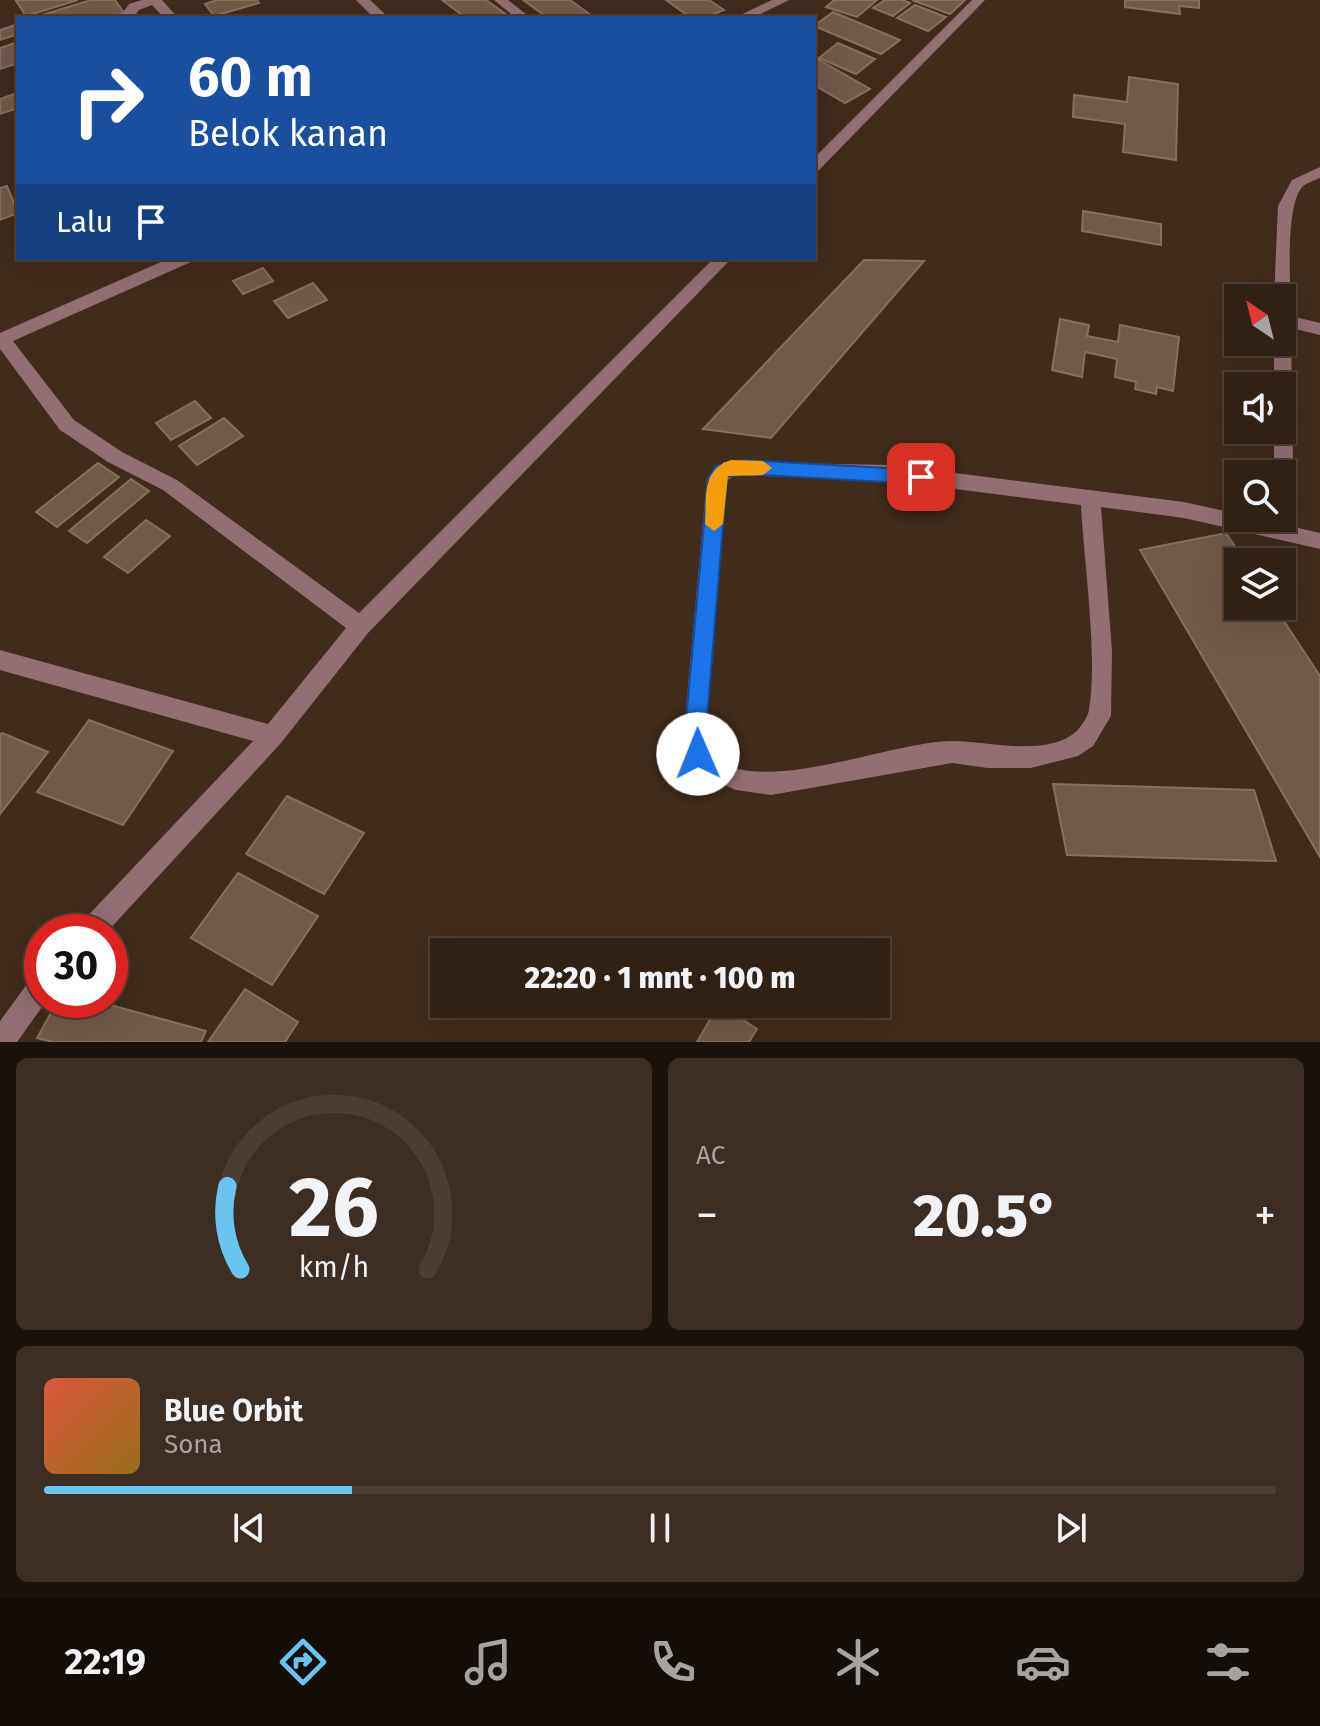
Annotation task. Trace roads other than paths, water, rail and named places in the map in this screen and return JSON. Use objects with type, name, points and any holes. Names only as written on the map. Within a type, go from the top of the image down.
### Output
[{"type":"street","points":[[127,16],[134,7],[154,0],[169,16]]},
{"type":"street","points":[[362,0],[380,16]]},
{"type":"street","points":[[500,0],[521,16]]},
{"type":"street","points":[[746,16],[783,0]]},
{"type":"street","points":[[816,165],[979,0]]},
{"type":"street","points":[[1284,284],[1286,206],[1297,183],[1320,172]]},
{"type":"street","points":[[181,260],[1,340],[67,425],[115,457],[170,485],[360,626]]},
{"type":"street","points":[[107,914],[273,736],[360,626],[722,260]]},
{"type":"street","points":[[1296,323],[1320,329]]},
{"type":"street","points":[[1283,356],[1284,533]]},
{"type":"street","points":[[1090,498],[1101,651],[1100,716],[1085,738],[1070,748],[1031,757],[988,757],[952,752],[771,784],[736,779],[706,766],[698,754],[695,731],[717,478],[722,471],[745,467],[892,473],[1090,498],[1184,510],[1320,541]]},
{"type":"street","points":[[0,660],[273,736]]},
{"type":"street","points":[[1,1042],[24,1010]]}]
